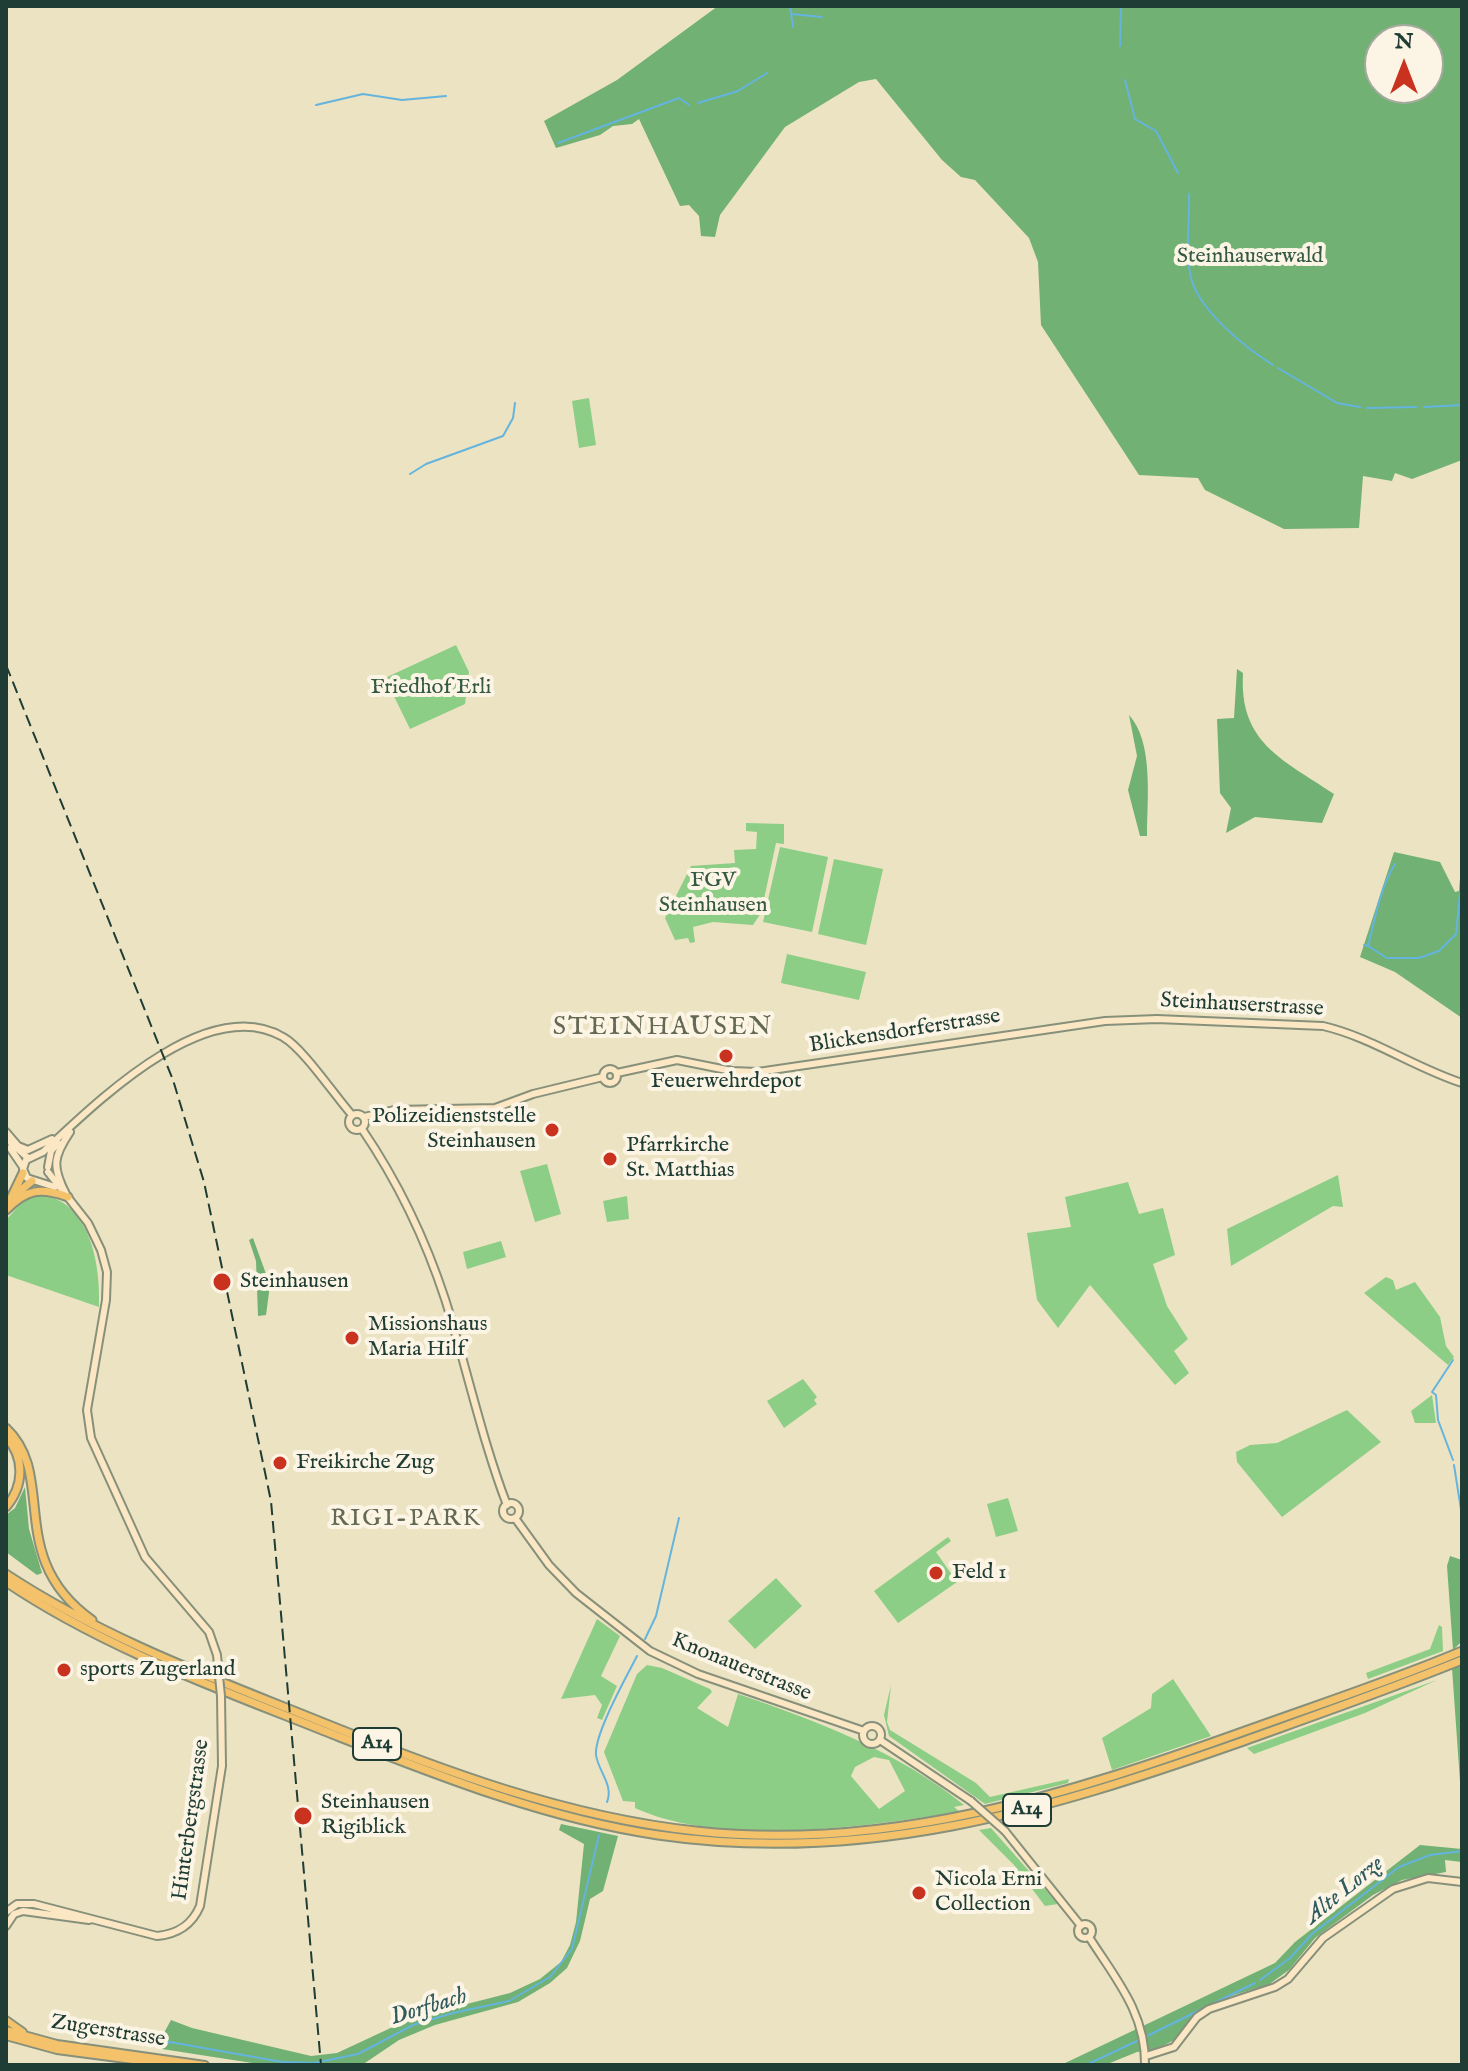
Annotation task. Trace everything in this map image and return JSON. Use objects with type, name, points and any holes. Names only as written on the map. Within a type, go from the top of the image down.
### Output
[{"type":"highway","points":[[6,1209],[23,1170]]},
{"type":"highway","points":[[13,1197],[36,1181]]},
{"type":"highway","points":[[6,1209],[38,1189],[68,1197]]},
{"type":"highway","points":[[6,1428],[25,1457],[36,1537],[49,1574],[71,1603],[116,1637]]},
{"type":"highway","points":[[6,1437],[15,1450],[20,1470],[18,1487],[6,1507]]},
{"type":"highway","name":"A14","points":[[6,1574],[116,1637],[376,1744],[515,1793],[654,1826],[788,1836],[912,1827],[1051,1795],[1212,1743],[1462,1651]]},
{"type":"highway","name":"A14","points":[[6,1584],[127,1650],[241,1698],[504,1797],[638,1832],[750,1844],[884,1839],[1024,1811],[1179,1763],[1462,1660]]},
{"type":"main road","points":[[6,2020],[22,2032],[92,2050]]},
{"type":"main road","name":"Zugerstrasse","points":[[6,2036],[205,2065]]},
{"type":"main road","name":"Zugerstrasse","points":[[6,2036],[57,2050],[171,2065]]},
{"type":"street","name":"Steinhauserstrasse","points":[[1105,1021],[1157,1019],[1315,1025],[1349,1034],[1421,1069],[1462,1083]]},
{"type":"street","name":"Blickensdorferstrasse","points":[[364,1117],[394,1110],[495,1108],[533,1094],[603,1077],[612,1083],[617,1073],[677,1060],[732,1071],[758,1072],[1105,1021]]},
{"type":"street","points":[[28,1158],[37,1156],[123,1080],[171,1051],[217,1032],[257,1028],[289,1041],[352,1115],[364,1117],[362,1129]]},
{"type":"street","name":"Knonauerstrasse","points":[[352,1115],[350,1126],[362,1129],[395,1181],[433,1265],[484,1442],[507,1505],[505,1516],[515,1518],[549,1565],[576,1593],[650,1651],[698,1674],[864,1731]]},
{"type":"street","points":[[6,1137],[18,1146],[34,1149],[70,1128]]},
{"type":"street","points":[[6,1137],[23,1170],[36,1181],[48,1169],[51,1151],[70,1128]]},
{"type":"street","points":[[68,1197],[54,1167],[56,1152],[70,1128]]},
{"type":"street","points":[[6,1137],[28,1158]]},
{"type":"street","name":"Hinterbergstrasse","points":[[8,1910],[34,1904],[157,1936],[177,1932],[196,1916],[222,1766],[221,1696],[217,1655],[209,1632],[145,1557],[91,1438],[87,1410],[106,1300],[107,1272],[101,1250],[88,1223],[58,1188],[37,1156]]},
{"type":"street","points":[[23,1170],[28,1158]]},
{"type":"street","name":"Hinterbergstrasse","points":[[36,1181],[58,1188]]},
{"type":"street","points":[[880,1740],[870,1743],[864,1731],[868,1727],[877,1727],[880,1740],[971,1801],[1005,1831],[1081,1926],[1090,1927],[1089,1937],[1126,1993],[1139,2022],[1145,2065]]},
{"type":"street","points":[[1145,2053],[1174,2047],[1197,2017],[1209,2009],[1275,1987],[1288,1979],[1323,1938],[1393,1889],[1422,1879],[1462,1882]]},
{"type":"street","name":"Hinterbergstrasse","points":[[6,1926],[14,1914],[23,1911],[89,1920]]},
{"type":"green space","name":"Steinhauserwald","points":[[718,6],[1462,6],[1462,460],[1412,479],[1395,473],[1392,481],[1363,476],[1359,528],[1284,529],[1205,490],[1198,478],[1139,475],[1041,325],[1038,262],[1029,238],[975,180],[961,177],[942,160],[876,79],[859,82],[785,127],[720,215],[715,237],[701,236],[699,216],[689,205],[680,206],[639,119],[632,124],[613,126],[600,135],[556,148],[544,121],[617,80]]},
{"type":"green space","points":[[589,398],[596,445],[579,448],[572,401]]},
{"type":"green space","name":"Friedhof Erli","points":[[456,645],[469,672],[465,704],[410,729],[385,678]]},
{"type":"green space","points":[[1237,669],[1243,673],[1248,717],[1256,733],[1281,759],[1334,794],[1322,823],[1255,817],[1226,833],[1231,808],[1220,793],[1217,719],[1234,718]]},
{"type":"green space","points":[[1129,715],[1137,726],[1146,756],[1147,836],[1140,836],[1128,790],[1137,756]]},
{"type":"green space","name":"FGV Steinhausen","points":[[746,823],[784,824],[784,844],[776,843],[761,913],[753,925],[713,922],[693,927],[695,942],[690,943],[688,938],[675,940],[665,918],[691,866],[735,863],[734,850],[756,849],[757,832],[746,831]]},
{"type":"green space","points":[[780,847],[828,857],[812,932],[763,922]]},
{"type":"green space","points":[[1394,852],[1440,862],[1455,892],[1459,891],[1462,852],[1462,1018],[1395,972],[1360,957]]},
{"type":"green space","points":[[834,859],[883,869],[866,945],[818,934]]},
{"type":"green space","points":[[787,954],[866,972],[859,1000],[781,983]]},
{"type":"green space","points":[[547,1164],[561,1214],[535,1222],[520,1171]]},
{"type":"green space","points":[[1338,1175],[1343,1207],[1333,1206],[1231,1266],[1227,1229]]},
{"type":"green space","points":[[1128,1182],[1139,1214],[1163,1208],[1175,1255],[1153,1264],[1167,1306],[1188,1339],[1174,1351],[1189,1373],[1175,1385],[1090,1285],[1058,1328],[1037,1300],[1027,1233],[1071,1227],[1065,1197]]},
{"type":"green space","points":[[40,1195],[57,1200],[71,1209],[82,1222],[95,1256],[99,1307],[6,1275],[6,1220],[23,1201]]},
{"type":"green space","points":[[627,1196],[629,1219],[607,1222],[603,1201]]},
{"type":"green space","points":[[253,1238],[270,1285],[266,1315],[258,1316],[256,1261],[249,1240]]},
{"type":"green space","points":[[501,1241],[506,1257],[467,1269],[463,1252]]},
{"type":"green space","points":[[1386,1277],[1393,1280],[1396,1290],[1415,1282],[1440,1317],[1446,1346],[1454,1357],[1448,1365],[1364,1293]]},
{"type":"green space","points":[[803,1379],[817,1397],[814,1400],[817,1404],[784,1428],[767,1401]]},
{"type":"green space","points":[[1432,1395],[1436,1423],[1415,1423],[1411,1411]]},
{"type":"green space","points":[[1347,1410],[1381,1442],[1282,1517],[1237,1462],[1236,1452],[1250,1445],[1277,1443]]},
{"type":"green space","points":[[25,1487],[29,1529],[42,1573],[37,1575],[6,1552],[6,1515],[15,1508]]},
{"type":"green space","points":[[1008,1498],[1018,1531],[996,1537],[987,1504]]},
{"type":"green space","points":[[948,1537],[951,1541],[936,1552],[957,1582],[898,1623],[874,1591]]},
{"type":"green space","points":[[1450,1556],[1462,1560],[1462,1641],[1453,1650],[1447,1566]]},
{"type":"green space","points":[[776,1578],[802,1606],[755,1649],[728,1621]]},
{"type":"green space","points":[[597,1619],[620,1636],[601,1676],[617,1686],[602,1720],[597,1718],[602,1705],[595,1695],[561,1699]]},
{"type":"green space","points":[[1439,1625],[1442,1627],[1443,1651],[1368,1679],[1366,1673],[1430,1649]]},
{"type":"green space","points":[[647,1665],[662,1668],[710,1689],[712,1692],[697,1708],[728,1727],[738,1694],[798,1715],[885,1754],[939,1786],[964,1805],[954,1807],[960,1812],[882,1823],[752,1831],[670,1820],[635,1808],[635,1802],[623,1801],[604,1752],[637,1674]],"holes":[[[874,1757],[889,1760],[905,1791],[879,1809],[851,1776],[855,1767]]]},
{"type":"green space","points":[[1462,1665],[1462,1810],[1452,1668]]},
{"type":"green space","points":[[1173,1679],[1211,1736],[1112,1770],[1102,1738],[1151,1708],[1152,1694]]},
{"type":"green space","points":[[1437,1680],[1365,1713],[1254,1754],[1247,1748]]},
{"type":"green space","points":[[891,1685],[887,1722],[890,1730],[976,1783],[990,1797],[1069,1779],[1068,1783],[985,1804],[889,1736],[884,1715]]},
{"type":"green space","points":[[561,1824],[618,1836],[603,1891],[590,1899],[580,1941],[567,1968],[550,1983],[518,2002],[435,2025],[399,2040],[362,2065],[265,2065],[162,2049],[158,2044],[171,2020],[192,2028],[311,2056],[337,2053],[412,2018],[510,1993],[540,1979],[561,1962],[570,1945],[576,1922],[584,1844],[559,1830]]},
{"type":"green space","points":[[991,1828],[1058,1904],[1045,1906],[1014,1865],[979,1830]]},
{"type":"green space","points":[[1420,1845],[1462,1849],[1462,1862],[1445,1860],[1446,1872],[1402,1880],[1373,1895],[1315,1938],[1289,1970],[1268,1985],[1234,1995],[1192,2016],[1178,2038],[1155,2050],[1137,2052],[1105,2065],[1061,2065],[1275,1963],[1295,1942]]},
{"type":"waterway","points":[[790,6],[793,27]]},
{"type":"waterway","points":[[1120,46],[1121,6]]},
{"type":"waterway","points":[[791,14],[822,17]]},
{"type":"waterway","points":[[698,103],[738,91],[767,73]]},
{"type":"waterway","points":[[1125,80],[1135,119],[1156,131],[1178,173]]},
{"type":"waterway","points":[[316,105],[363,94],[402,100],[446,96]]},
{"type":"waterway","points":[[558,143],[679,98],[689,105]]},
{"type":"waterway","points":[[1189,194],[1188,261],[1197,293],[1226,329],[1273,365]]},
{"type":"waterway","points":[[1278,368],[1337,403],[1360,407]]},
{"type":"waterway","points":[[410,474],[426,464],[503,436],[513,418],[515,403]]},
{"type":"waterway","points":[[1424,407],[1462,405]]},
{"type":"waterway","points":[[1367,408],[1416,407]]},
{"type":"waterway","points":[[1364,945],[1368,946],[1382,893],[1395,864]]},
{"type":"waterway","points":[[1368,946],[1387,958],[1419,958],[1439,951],[1456,934],[1460,894]]},
{"type":"waterway","points":[[1453,1360],[1432,1392],[1436,1395],[1438,1420],[1453,1460]]},
{"type":"waterway","points":[[1454,1465],[1462,1516]]},
{"type":"waterway","name":"Dorfbach","points":[[645,1639],[656,1616],[679,1518]]},
{"type":"waterway","name":"Dorfbach","points":[[607,1802],[609,1790],[597,1761],[597,1746],[612,1705],[637,1656]]},
{"type":"waterway","name":"Dorfbach","points":[[164,2045],[170,2042],[282,2062],[314,2063],[358,2054],[413,2025],[509,2001],[550,1977],[572,1949],[599,1835]]},
{"type":"waterway","name":"Alte Lorze","points":[[1260,1980],[1290,1958],[1312,1934],[1399,1867],[1430,1855],[1462,1851]]},
{"type":"waterway","name":"Alte Lorze","points":[[1145,2037],[1255,1983]]},
{"type":"waterway","name":"Alte Lorze","points":[[1086,2065],[1139,2040]]},
{"type":"railway","points":[[6,665],[173,1080],[204,1182],[271,1501],[321,2065]]},
{"type":"place","name":"Feuerwehrdepot","points":[[726,1056]]},
{"type":"place","name":"Polizeidienststelle Steinhausen","points":[[552,1130]]},
{"type":"place","name":"Pfarrkirche St. Matthias","points":[[610,1159]]},
{"type":"place","name":"Steinhausen","points":[[222,1282]]},
{"type":"place","name":"Missionshaus Maria Hilf","points":[[352,1338]]},
{"type":"place","name":"Freikirche Zug","points":[[280,1463]]},
{"type":"place","name":"Feld 1","points":[[936,1573]]},
{"type":"place","name":"sports Zugerland","points":[[64,1670]]},
{"type":"place","name":"Steinhausen Rigiblick","points":[[303,1816]]},
{"type":"place","name":"Nicola Erni Collection","points":[[919,1893]]},
{"type":"district","name":"STEINHAUSEN","points":[[663,1029]]},
{"type":"district","name":"RIGI-PARK","points":[[406,1520]]}]
